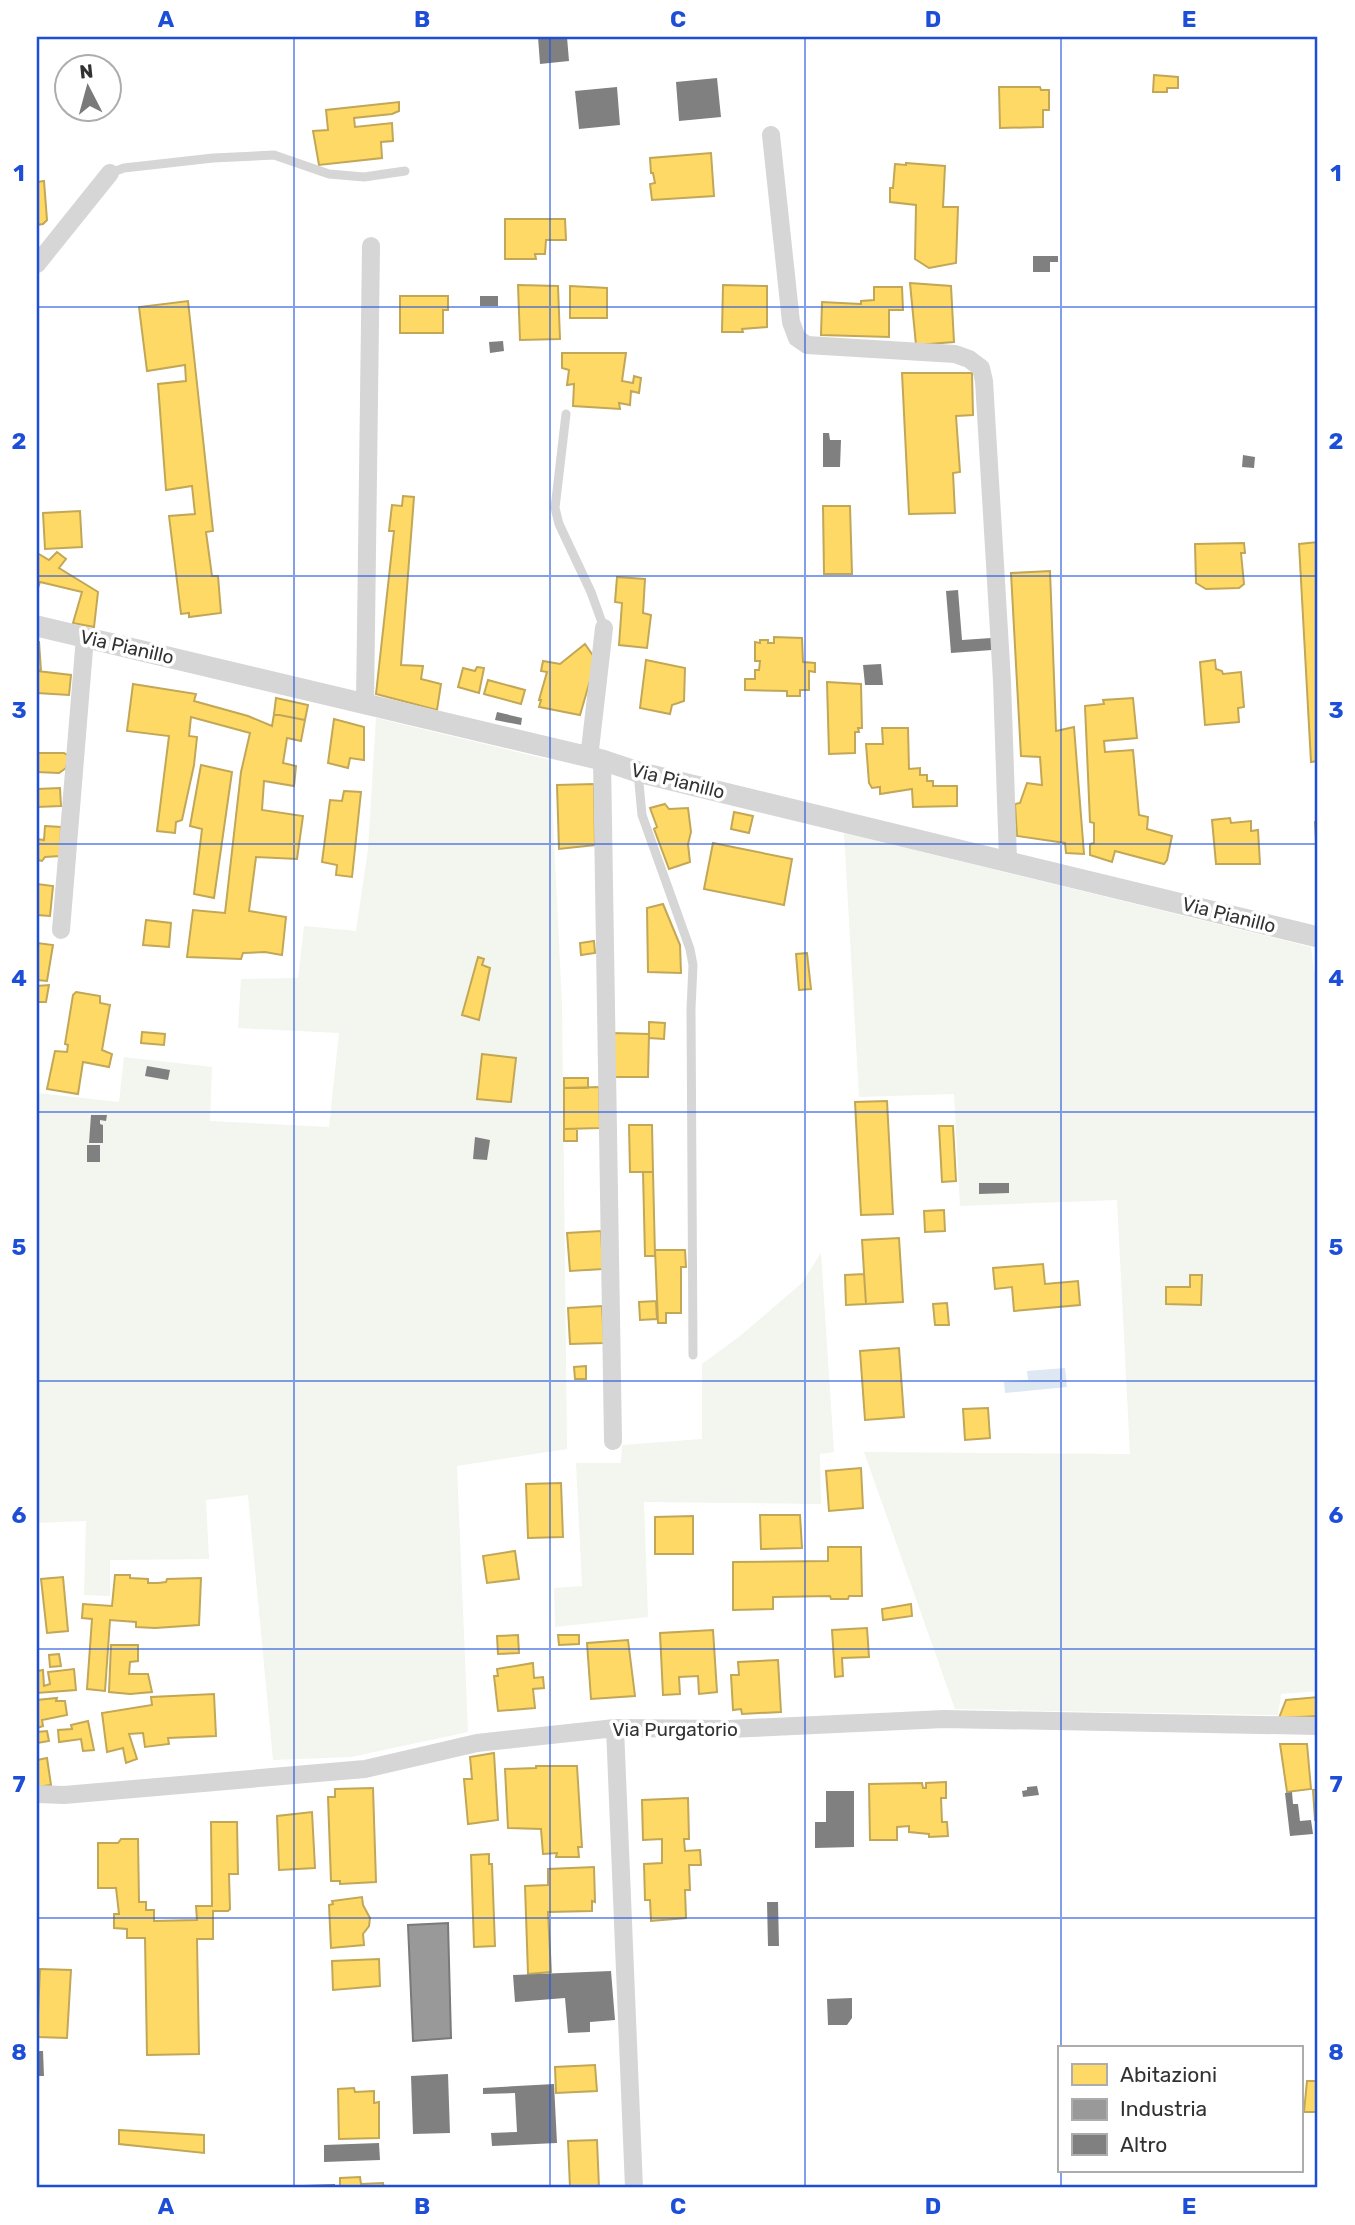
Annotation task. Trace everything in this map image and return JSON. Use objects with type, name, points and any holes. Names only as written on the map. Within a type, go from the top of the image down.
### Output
[{"type":"street","points":[[771,135],[791,322],[797,338],[807,345],[955,354],[969,359],[981,368],[1002,667],[1008,860]]},
{"type":"street","points":[[37,264],[110,173]]},
{"type":"street","points":[[365,704],[371,246]]},
{"type":"street","name":"Via Pianillo","points":[[37,626],[595,759],[638,772],[1318,937]]},
{"type":"street","points":[[604,628],[595,759],[613,1441]]},
{"type":"street","points":[[61,930],[85,637]]},
{"type":"street","name":"Via Purgatorio","points":[[37,1794],[64,1795],[365,1769],[477,1743],[615,1728],[729,1729],[944,1719],[1318,1726]]},
{"type":"street","points":[[615,1728],[634,2188]]},
{"type":"lane","points":[[110,173],[124,168],[213,158],[274,155],[329,174],[364,177],[405,171]]},
{"type":"lane","points":[[566,414],[555,508],[559,524],[591,592],[604,628]]},
{"type":"lane","points":[[638,772],[642,815],[690,948],[693,965],[691,1023],[694,1355]]},
{"type":"shaded area","points":[[376,718],[550,760],[562,1003],[567,1449],[457,1466],[468,1732],[351,1757],[273,1760],[248,1495],[206,1500],[209,1559],[110,1560],[110,1596],[84,1595],[86,1521],[37,1523],[37,1093],[119,1102],[124,1057],[212,1067],[210,1121],[329,1127],[339,1033],[238,1028],[241,979],[298,978],[304,926],[356,931],[368,849]]},
{"type":"shaded area","points":[[844,833],[1311,947],[1314,971],[1318,972],[1318,1691],[1281,1694],[1278,1715],[955,1709],[864,1452],[1130,1454],[1117,1200],[960,1206],[954,1094],[859,1097]]},
{"type":"shaded area","points":[[821,1253],[834,1452],[820,1454],[821,1504],[644,1502],[648,1617],[555,1627],[554,1588],[582,1586],[576,1463],[621,1463],[622,1445],[702,1439],[702,1364],[740,1336],[802,1283]]},
{"type":"shaded area","points":[[1065,1368],[1067,1387],[1005,1393],[1004,1382],[1028,1380],[1027,1371]]},
{"type":"building: Abitazioni","points":[[1154,75],[1178,77],[1178,88],[1167,88],[1167,92],[1153,92]]},
{"type":"building: Abitazioni","points":[[999,87],[1040,87],[1041,90],[1049,90],[1049,110],[1043,110],[1043,127],[1000,128]]},
{"type":"building: Abitazioni","points":[[399,102],[399,111],[392,114],[354,118],[355,127],[392,123],[393,141],[381,142],[382,158],[319,165],[313,131],[328,130],[326,110]]},
{"type":"building: Abitazioni","points":[[711,153],[714,196],[652,200],[650,184],[655,183],[650,158]]},
{"type":"building: Abitazioni","points":[[895,164],[945,166],[943,207],[958,207],[956,263],[929,268],[915,259],[916,205],[890,202]]},
{"type":"building: Abitazioni","points":[[44,181],[47,220],[37,225],[37,182]]},
{"type":"building: Abitazioni","points":[[505,219],[565,219],[566,240],[546,240],[545,254],[535,254],[536,259],[505,259]]},
{"type":"building: Abitazioni","points":[[910,283],[951,286],[954,342],[916,345]]},
{"type":"building: Abitazioni","points":[[518,285],[558,286],[560,339],[520,340]]},
{"type":"building: Abitazioni","points":[[723,285],[767,286],[767,327],[742,329],[743,332],[722,332]]},
{"type":"building: Abitazioni","points":[[570,286],[607,288],[607,318],[570,318]]},
{"type":"building: Abitazioni","points":[[874,287],[902,287],[903,310],[889,310],[889,337],[821,335],[822,302],[861,304],[861,301],[874,300]]},
{"type":"building: Abitazioni","points":[[400,296],[448,296],[448,310],[443,310],[443,333],[400,333]]},
{"type":"building: Abitazioni","points":[[188,301],[213,531],[206,532],[212,576],[218,576],[221,613],[189,617],[189,613],[181,614],[169,516],[195,514],[192,486],[166,490],[158,384],[186,381],[185,365],[147,371],[139,307]]},
{"type":"building: Abitazioni","points":[[562,353],[626,353],[622,381],[633,383],[634,376],[641,378],[639,393],[631,391],[630,405],[619,403],[620,409],[573,406],[574,384],[567,385],[569,370],[562,368]]},
{"type":"building: Abitazioni","points":[[902,373],[972,373],[973,415],[956,416],[960,472],[953,473],[955,513],[909,514]]},
{"type":"building: Abitazioni","points":[[403,496],[414,497],[401,665],[423,666],[421,679],[441,684],[437,710],[376,694],[394,531],[389,531],[392,505],[402,506]]},
{"type":"building: Abitazioni","points":[[823,506],[850,506],[852,574],[824,574]]},
{"type":"building: Abitazioni","points":[[80,511],[82,547],[45,549],[43,513]]},
{"type":"building: Abitazioni","points":[[1318,542],[1318,761],[1311,762],[1299,544]]},
{"type":"building: Abitazioni","points":[[1244,543],[1245,553],[1241,553],[1244,584],[1239,588],[1206,589],[1196,583],[1195,544]]},
{"type":"building: Abitazioni","points":[[57,552],[66,559],[59,568],[98,592],[94,627],[73,623],[82,592],[40,582],[37,591],[37,553],[49,560]]},
{"type":"building: Abitazioni","points":[[1050,571],[1056,731],[1074,727],[1084,854],[1066,853],[1065,843],[1017,836],[1015,804],[1020,803],[1027,783],[1042,785],[1040,757],[1021,756],[1011,573]]},
{"type":"building: Abitazioni","points":[[617,577],[645,579],[643,613],[651,615],[647,648],[619,645],[622,603],[615,602]]},
{"type":"building: Abitazioni","points":[[774,637],[802,638],[803,662],[815,663],[815,672],[809,671],[809,690],[800,690],[800,696],[787,696],[787,691],[745,690],[745,679],[755,679],[755,670],[759,670],[760,661],[755,661],[755,642],[768,640],[768,643],[774,643]]},
{"type":"building: Abitazioni","points":[[37,641],[39,642],[41,671],[37,670]]},
{"type":"building: Abitazioni","points":[[585,644],[596,660],[580,715],[539,707],[547,672],[541,671],[543,661],[560,664]]},
{"type":"building: Abitazioni","points":[[646,660],[685,668],[684,701],[672,705],[670,714],[640,708]]},
{"type":"building: Abitazioni","points":[[1215,660],[1216,669],[1223,674],[1241,672],[1244,707],[1238,708],[1239,722],[1205,725],[1200,662]]},
{"type":"building: Abitazioni","points":[[477,667],[484,668],[479,693],[458,687],[463,668],[475,671]]},
{"type":"building: Abitazioni","points":[[37,671],[71,675],[69,695],[37,693]]},
{"type":"building: Abitazioni","points":[[488,680],[525,690],[521,704],[484,694]]},
{"type":"building: Abitazioni","points":[[827,682],[861,684],[862,728],[855,732],[855,753],[829,754]]},
{"type":"building: Abitazioni","points":[[133,684],[196,694],[194,701],[248,716],[272,726],[274,714],[305,720],[301,741],[287,738],[283,763],[296,766],[294,786],[264,781],[262,810],[303,816],[297,859],[256,857],[249,911],[286,917],[282,955],[265,952],[243,953],[241,959],[187,957],[193,910],[225,913],[241,772],[250,733],[191,717],[189,736],[197,737],[182,820],[176,822],[175,833],[157,831],[169,736],[127,731]]},
{"type":"building: Abitazioni","points":[[276,698],[308,705],[305,720],[274,714]]},
{"type":"building: Abitazioni","points":[[1133,698],[1137,738],[1104,741],[1105,752],[1133,750],[1139,815],[1148,817],[1147,829],[1172,836],[1164,864],[1115,851],[1112,862],[1090,855],[1090,844],[1094,843],[1094,823],[1090,822],[1085,706],[1104,704],[1103,700]]},
{"type":"building: Abitazioni","points":[[334,719],[364,727],[364,760],[350,758],[348,768],[328,763]]},
{"type":"building: Abitazioni","points":[[882,728],[908,728],[909,769],[920,768],[920,775],[927,775],[927,781],[933,781],[933,786],[957,786],[957,806],[913,807],[912,789],[880,794],[880,787],[872,788],[869,783],[866,744],[883,744]]},
{"type":"building: Abitazioni","points":[[37,753],[64,753],[69,756],[66,768],[59,773],[37,772]]},
{"type":"building: Abitazioni","points":[[201,765],[232,772],[214,898],[194,894],[202,829],[190,826]]},
{"type":"building: Abitazioni","points":[[594,784],[595,845],[559,849],[557,785]]},
{"type":"building: Abitazioni","points":[[60,788],[61,806],[37,807],[37,789]]},
{"type":"building: Abitazioni","points":[[344,791],[361,792],[352,877],[336,875],[337,865],[322,862],[330,800],[342,801]]},
{"type":"building: Abitazioni","points":[[665,804],[669,809],[688,808],[691,832],[688,844],[690,862],[669,869],[654,829],[657,827],[650,808]]},
{"type":"building: Abitazioni","points":[[734,812],[753,816],[749,833],[731,829]]},
{"type":"building: Abitazioni","points":[[1230,818],[1231,823],[1251,821],[1251,831],[1258,830],[1260,864],[1216,864],[1212,820]]},
{"type":"building: Abitazioni","points":[[1315,822],[1318,822],[1318,862],[1317,862]]},
{"type":"building: Abitazioni","points":[[45,826],[61,827],[60,856],[45,857],[42,861],[37,860],[37,839],[44,840]]},
{"type":"building: Abitazioni","points":[[713,843],[792,859],[784,905],[704,889]]},
{"type":"building: Abitazioni","points":[[37,884],[53,886],[50,916],[37,915]]},
{"type":"building: Abitazioni","points":[[663,904],[680,945],[681,973],[648,972],[647,908]]},
{"type":"building: Abitazioni","points":[[146,920],[171,923],[169,947],[143,945]]},
{"type":"building: Abitazioni","points":[[594,941],[595,953],[581,955],[580,943]]},
{"type":"building: Abitazioni","points":[[37,943],[53,945],[47,981],[37,980]]},
{"type":"building: Abitazioni","points":[[807,953],[811,989],[799,990],[796,954]]},
{"type":"building: Abitazioni","points":[[478,957],[484,959],[482,965],[490,968],[479,1020],[462,1015]]},
{"type":"building: Abitazioni","points":[[49,985],[46,1002],[37,1002],[37,986]]},
{"type":"building: Abitazioni","points":[[76,992],[100,996],[100,1003],[110,1005],[102,1050],[112,1054],[109,1067],[83,1062],[78,1094],[47,1089],[55,1051],[67,1052],[68,1045],[65,1044],[73,995]]},
{"type":"building: Abitazioni","points":[[649,1022],[665,1023],[664,1039],[649,1038]]},
{"type":"building: Abitazioni","points":[[142,1032],[165,1034],[164,1045],[141,1043]]},
{"type":"building: Abitazioni","points":[[612,1033],[649,1034],[648,1077],[611,1077]]},
{"type":"building: Abitazioni","points":[[482,1054],[516,1058],[511,1102],[477,1099]]},
{"type":"building: Abitazioni","points":[[564,1078],[588,1078],[588,1088],[564,1088]]},
{"type":"building: Abitazioni","points":[[599,1087],[600,1128],[564,1129],[564,1088]]},
{"type":"building: Abitazioni","points":[[887,1101],[893,1214],[861,1215],[855,1102]]},
{"type":"building: Abitazioni","points":[[629,1125],[652,1125],[653,1172],[630,1172]]},
{"type":"building: Abitazioni","points":[[939,1126],[953,1126],[956,1181],[942,1182]]},
{"type":"building: Abitazioni","points":[[564,1129],[577,1129],[577,1141],[564,1141]]},
{"type":"building: Abitazioni","points":[[643,1172],[653,1172],[655,1256],[645,1256]]},
{"type":"building: Abitazioni","points":[[944,1210],[945,1231],[925,1232],[924,1211]]},
{"type":"building: Abitazioni","points":[[601,1231],[603,1269],[570,1271],[567,1233]]},
{"type":"building: Abitazioni","points":[[899,1238],[903,1302],[866,1304],[862,1240]]},
{"type":"building: Abitazioni","points":[[655,1250],[685,1250],[686,1267],[681,1267],[681,1313],[666,1313],[666,1323],[658,1323]]},
{"type":"building: Abitazioni","points":[[1043,1264],[1045,1284],[1078,1281],[1080,1305],[1014,1311],[1012,1287],[995,1289],[993,1268]]},
{"type":"building: Abitazioni","points":[[864,1274],[866,1304],[846,1305],[845,1275]]},
{"type":"building: Abitazioni","points":[[1190,1275],[1202,1275],[1201,1305],[1166,1304],[1166,1287],[1190,1287]]},
{"type":"building: Abitazioni","points":[[656,1301],[657,1319],[640,1320],[639,1302]]},
{"type":"building: Abitazioni","points":[[947,1303],[949,1325],[935,1325],[933,1304]]},
{"type":"building: Abitazioni","points":[[602,1306],[604,1343],[570,1344],[568,1308]]},
{"type":"building: Abitazioni","points":[[899,1348],[904,1417],[865,1420],[860,1351]]},
{"type":"building: Abitazioni","points":[[586,1366],[586,1379],[575,1379],[574,1367]]},
{"type":"building: Abitazioni","points":[[988,1408],[990,1438],[965,1440],[963,1409]]},
{"type":"building: Abitazioni","points":[[861,1468],[863,1508],[829,1511],[826,1471]]},
{"type":"building: Abitazioni","points":[[561,1483],[563,1537],[528,1538],[526,1484]]},
{"type":"building: Abitazioni","points":[[760,1515],[800,1515],[802,1548],[761,1549]]},
{"type":"building: Abitazioni","points":[[693,1516],[693,1554],[655,1554],[655,1517]]},
{"type":"building: Abitazioni","points":[[828,1547],[861,1547],[862,1596],[849,1596],[848,1599],[831,1599],[830,1596],[773,1597],[773,1609],[733,1610],[733,1562],[828,1561]]},
{"type":"building: Abitazioni","points":[[515,1551],[519,1579],[487,1583],[483,1556]]},
{"type":"building: Abitazioni","points":[[115,1575],[148,1579],[148,1583],[166,1582],[167,1579],[201,1578],[199,1625],[136,1627],[136,1622],[110,1620],[105,1691],[87,1689],[92,1619],[82,1618],[83,1604],[112,1606]]},
{"type":"building: Abitazioni","points":[[63,1577],[68,1631],[47,1633],[41,1579]]},
{"type":"building: Abitazioni","points":[[911,1604],[912,1616],[883,1620],[882,1609]]},
{"type":"building: Abitazioni","points":[[867,1628],[869,1657],[842,1658],[843,1676],[835,1677],[832,1630]]},
{"type":"building: Abitazioni","points":[[713,1630],[717,1692],[699,1694],[698,1676],[679,1677],[680,1694],[663,1695],[660,1633]]},
{"type":"building: Abitazioni","points":[[518,1635],[519,1653],[498,1654],[497,1636]]},
{"type":"building: Abitazioni","points":[[558,1635],[579,1635],[579,1644],[559,1645]]},
{"type":"building: Abitazioni","points":[[628,1640],[635,1696],[591,1699],[587,1643]]},
{"type":"building: Abitazioni","points":[[111,1645],[138,1645],[138,1661],[130,1662],[129,1674],[148,1674],[152,1692],[109,1692]]},
{"type":"building: Abitazioni","points":[[59,1654],[61,1666],[50,1667],[49,1655]]},
{"type":"building: Abitazioni","points":[[778,1660],[781,1712],[742,1714],[741,1709],[733,1710],[731,1675],[739,1675],[738,1662]]},
{"type":"building: Abitazioni","points":[[533,1663],[534,1678],[543,1677],[544,1688],[533,1689],[535,1708],[498,1711],[494,1676],[498,1676],[497,1669]]},
{"type":"building: Abitazioni","points":[[74,1669],[76,1690],[37,1693],[37,1671],[43,1670],[44,1686],[50,1684],[48,1672]]},
{"type":"building: Abitazioni","points":[[214,1694],[216,1736],[168,1738],[169,1744],[145,1747],[143,1733],[129,1734],[137,1759],[126,1763],[123,1748],[107,1752],[102,1713],[152,1705],[151,1697]]},
{"type":"building: Abitazioni","points":[[1318,1697],[1318,1716],[1279,1718],[1286,1700]]},
{"type":"building: Abitazioni","points":[[57,1698],[56,1701],[65,1701],[67,1715],[42,1720],[43,1726],[37,1728],[37,1700]]},
{"type":"building: Abitazioni","points":[[88,1721],[94,1750],[83,1751],[81,1739],[59,1742],[58,1730],[72,1729],[71,1725]]},
{"type":"building: Abitazioni","points":[[47,1731],[49,1741],[37,1743],[37,1732]]},
{"type":"building: Abitazioni","points":[[1280,1744],[1307,1744],[1311,1789],[1287,1792]]},
{"type":"building: Abitazioni","points":[[494,1753],[498,1820],[468,1824],[464,1779],[472,1779],[470,1757]]},
{"type":"building: Abitazioni","points":[[47,1758],[51,1785],[37,1787],[37,1760]]},
{"type":"building: Abitazioni","points":[[577,1766],[582,1847],[578,1847],[579,1857],[556,1857],[557,1853],[543,1854],[541,1829],[508,1828],[505,1769]]},
{"type":"building: Abitazioni","points":[[946,1782],[946,1798],[941,1798],[942,1822],[947,1822],[948,1836],[929,1837],[929,1834],[909,1832],[909,1826],[897,1827],[897,1840],[870,1840],[869,1784],[922,1783],[923,1788],[926,1788],[926,1783]]},
{"type":"building: Abitazioni","points":[[373,1788],[376,1882],[340,1884],[340,1881],[331,1881],[328,1797],[335,1797],[335,1789]]},
{"type":"building: Abitazioni","points":[[1318,1789],[1318,1820],[1315,1820],[1313,1790]]},
{"type":"building: Abitazioni","points":[[688,1798],[689,1839],[684,1839],[685,1851],[700,1850],[701,1865],[689,1865],[690,1890],[685,1890],[686,1918],[651,1921],[650,1900],[645,1900],[644,1864],[662,1863],[662,1839],[643,1840],[642,1800]]},
{"type":"building: Abitazioni","points":[[312,1812],[315,1868],[279,1870],[277,1816]]},
{"type":"building: Abitazioni","points":[[211,1822],[237,1822],[238,1874],[229,1874],[230,1909],[213,1911],[213,1939],[197,1939],[199,2054],[147,2055],[145,1938],[127,1938],[127,1929],[114,1928],[114,1914],[119,1914],[116,1888],[98,1888],[98,1843],[138,1839],[139,1902],[146,1902],[146,1910],[154,1910],[154,1921],[197,1920],[196,1906],[212,1906]]},
{"type":"building: Abitazioni","points":[[489,1854],[489,1864],[492,1864],[495,1946],[474,1947],[471,1855]]},
{"type":"building: Abitazioni","points":[[594,1867],[595,1902],[592,1901],[592,1911],[548,1912],[551,1972],[528,1974],[525,1886],[548,1885],[548,1869]]},
{"type":"building: Abitazioni","points":[[362,1897],[370,1918],[369,1926],[363,1934],[364,1945],[331,1948],[329,1905],[333,1904],[332,1901]]},
{"type":"building: Abitazioni","points":[[379,1959],[380,1986],[333,1990],[332,1961]]},
{"type":"building: Abitazioni","points":[[40,1969],[71,1970],[67,2038],[37,2037]]},
{"type":"building: Abitazioni","points":[[595,2065],[597,2091],[556,2093],[555,2067]]},
{"type":"building: Abitazioni","points":[[1307,2081],[1318,2081],[1318,2112],[1304,2112]]},
{"type":"building: Abitazioni","points":[[354,2088],[355,2092],[374,2091],[374,2103],[379,2102],[379,2138],[339,2139],[338,2089]]},
{"type":"building: Abitazioni","points":[[119,2130],[204,2135],[204,2153],[119,2144]]},
{"type":"building: Abitazioni","points":[[597,2140],[599,2188],[570,2188],[568,2141]]},
{"type":"building: Abitazioni","points":[[360,2177],[361,2184],[383,2183],[384,2188],[340,2188],[340,2178]]},
{"type":"building: Industria","points":[[448,1923],[451,2038],[413,2041],[408,1925]]},
{"type":"building: Altro","points":[[538,37],[567,37],[569,61],[540,64]]},
{"type":"building: Altro","points":[[717,78],[721,117],[679,121],[676,82]]},
{"type":"building: Altro","points":[[617,87],[620,125],[579,129],[575,91]]},
{"type":"building: Altro","points":[[1033,256],[1058,256],[1058,262],[1050,262],[1050,272],[1033,272]]},
{"type":"building: Altro","points":[[480,296],[498,296],[498,306],[480,306]]},
{"type":"building: Altro","points":[[503,341],[504,351],[490,353],[489,342]]},
{"type":"building: Altro","points":[[823,433],[829,433],[830,440],[841,440],[840,467],[823,467]]},
{"type":"building: Altro","points":[[1243,455],[1255,457],[1254,468],[1242,467]]},
{"type":"building: Altro","points":[[958,590],[962,640],[991,638],[992,650],[951,653],[946,591]]},
{"type":"building: Altro","points":[[881,664],[883,685],[865,685],[863,665]]},
{"type":"building: Altro","points":[[497,712],[522,718],[521,725],[495,720]]},
{"type":"building: Altro","points":[[147,1066],[170,1070],[168,1080],[145,1076]]},
{"type":"building: Altro","points":[[91,1115],[107,1115],[106,1121],[100,1120],[103,1125],[103,1143],[89,1143]]},
{"type":"building: Altro","points":[[475,1137],[490,1140],[487,1160],[473,1159]]},
{"type":"building: Altro","points":[[87,1145],[100,1145],[100,1162],[87,1162]]},
{"type":"building: Altro","points":[[979,1183],[1009,1183],[1009,1193],[979,1194]]},
{"type":"building: Altro","points":[[1037,1786],[1039,1795],[1023,1797],[1022,1791],[1027,1790],[1027,1787]]},
{"type":"building: Altro","points":[[826,1791],[854,1791],[854,1847],[815,1848],[815,1822],[826,1822]]},
{"type":"building: Altro","points":[[1292,1792],[1293,1804],[1298,1804],[1300,1821],[1311,1820],[1313,1834],[1290,1836],[1285,1793]]},
{"type":"building: Altro","points":[[767,1902],[778,1902],[779,1946],[768,1946]]},
{"type":"building: Altro","points":[[611,1971],[615,2020],[590,2022],[590,2032],[568,2033],[565,1998],[515,2002],[513,1975]]},
{"type":"building: Altro","points":[[852,1998],[852,2018],[847,2025],[828,2025],[827,1999]]},
{"type":"building: Altro","points":[[37,2051],[43,2051],[44,2076],[37,2076]]},
{"type":"building: Altro","points":[[448,2074],[450,2133],[413,2134],[411,2076]]},
{"type":"building: Altro","points":[[554,2084],[557,2143],[492,2146],[491,2133],[517,2132],[515,2093],[483,2094],[483,2088]]},
{"type":"building: Altro","points":[[379,2143],[380,2160],[324,2162],[324,2145]]},
{"type":"building: Altro","points":[[335,2184],[335,2188],[303,2188],[302,2185]]}]
